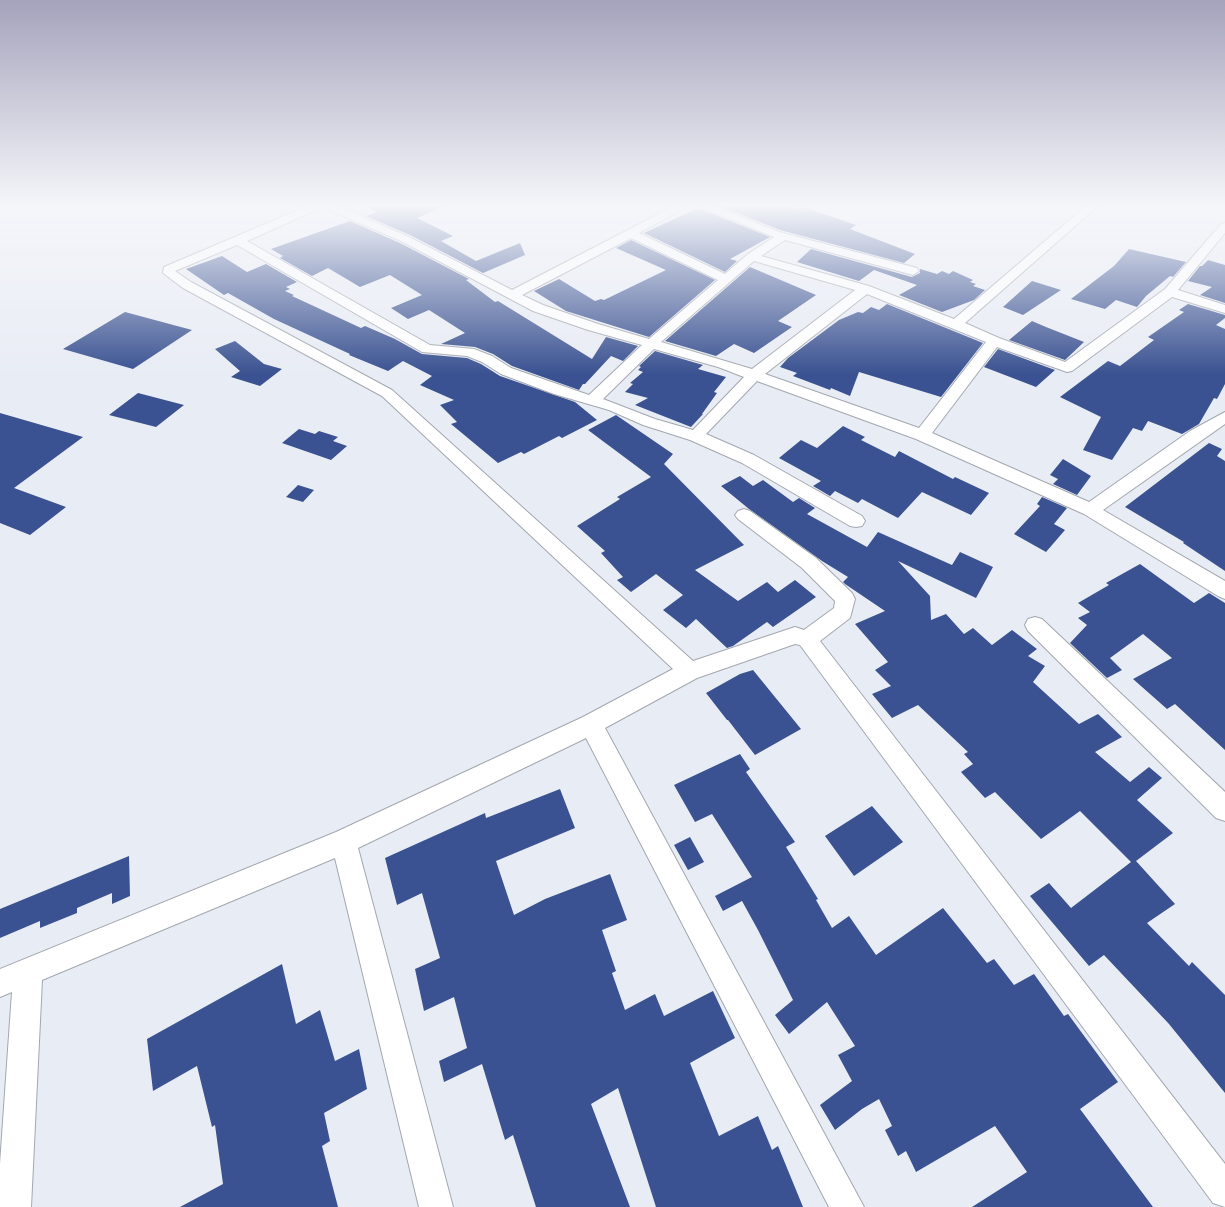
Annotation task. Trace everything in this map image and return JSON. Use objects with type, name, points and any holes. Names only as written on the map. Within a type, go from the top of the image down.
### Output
[{"type":"street","points":[[189,261],[168,270],[187,285],[387,393],[690,671]]},
{"type":"street","points":[[274,261],[427,349],[469,352],[487,359],[506,371],[559,391],[614,407],[649,422],[696,436],[748,459],[856,521]]},
{"type":"street","points":[[448,261],[547,311],[754,375],[922,435],[1090,510],[1225,591]]},
{"type":"street","points":[[512,295],[578,261]]},
{"type":"street","points":[[689,261],[726,279]]},
{"type":"street","points":[[592,400],[651,344],[747,261]]},
{"type":"street","points":[[767,261],[865,289],[1067,368],[1170,292],[1196,261]]},
{"type":"street","points":[[877,261],[913,271]]},
{"type":"street","points":[[956,324],[1029,261]]},
{"type":"street","points":[[696,436],[754,375],[865,289]]},
{"type":"street","points":[[1170,292],[1225,308]]},
{"type":"street","points":[[922,435],[994,341]]},
{"type":"street","points":[[1090,510],[1196,435],[1225,417]]},
{"type":"street","points":[[744,515],[809,563],[846,599],[843,612],[807,639]]},
{"type":"street","points":[[1035,625],[1225,809]]},
{"type":"street","points":[[14,1207],[14,978],[344,842],[591,724],[690,671],[795,635],[807,639],[1225,1191]]},
{"type":"street","points":[[591,724],[847,1207]]},
{"type":"street","points":[[344,842],[436,1207]]},
{"type":"building","points":[[207,261],[230,261],[247,272],[266,264],[297,282],[286,287],[290,289],[285,291],[294,295],[292,296],[361,328],[365,326],[395,339],[422,354],[467,358],[500,376],[575,402],[597,420],[562,438],[559,436],[524,454],[521,452],[498,463],[451,424],[457,422],[440,405],[454,400],[420,385],[432,376],[403,361],[388,371],[349,355],[274,319],[228,293],[224,295],[186,269]]},
{"type":"building","points":[[286,261],[435,261],[469,279],[466,280],[495,302],[498,301],[592,359],[606,337],[638,346],[623,361],[611,356],[579,390],[512,366],[493,354],[475,347],[441,344],[465,333],[429,310],[408,319],[391,308],[422,295],[390,275],[360,287],[328,268],[312,276]]},
{"type":"building","points":[[461,261],[510,261],[483,273]]},
{"type":"building","points":[[646,261],[676,261],[715,280],[649,337],[566,311],[534,291],[559,279],[595,301],[604,300],[666,270]]},
{"type":"building","points":[[703,261],[737,261],[725,272]]},
{"type":"building","points":[[855,261],[912,277],[920,273],[920,269],[937,274],[942,271],[949,274],[953,271],[973,280],[970,282],[976,284],[973,286],[985,290],[974,300],[942,312],[899,295],[917,285],[874,270],[859,281],[797,262]]},
{"type":"building","points":[[1118,261],[1186,262],[1173,277],[1170,276],[1146,296],[1137,307],[1116,300],[1105,309],[1071,299]]},
{"type":"building","points":[[1207,261],[1225,265],[1225,303],[1200,295],[1212,287],[1188,281]]},
{"type":"building","points":[[750,267],[816,295],[778,321],[792,327],[754,353],[734,344],[716,356],[665,341]]},
{"type":"building","points":[[1032,281],[1061,290],[1023,315],[1003,307]]},
{"type":"building","points":[[887,304],[983,343],[941,397],[859,372],[850,396],[793,376],[797,373],[780,367],[788,358],[839,320],[858,312],[863,313],[871,307],[879,310]]},
{"type":"building","points":[[1188,304],[1225,315],[1225,318],[1216,325],[1225,329],[1225,384],[1217,399],[1214,398],[1199,424],[1182,434],[1148,421],[1142,431],[1133,428],[1112,460],[1083,450],[1101,417],[1060,397],[1108,361],[1120,366],[1154,340],[1148,337],[1184,312],[1179,310]]},
{"type":"building","points":[[125,312],[192,330],[133,369],[63,349]]},
{"type":"building","points":[[1032,321],[1084,342],[1065,360],[1009,340]]},
{"type":"building","points":[[235,341],[264,364],[282,369],[260,386],[231,377],[240,371],[215,349]]},
{"type":"building","points":[[998,349],[1055,370],[1036,387],[984,367]]},
{"type":"building","points":[[655,351],[703,365],[698,369],[726,377],[714,392],[717,393],[703,414],[691,427],[635,405],[648,398],[625,392],[633,384],[630,383],[643,372],[638,370],[641,367],[639,366]]},
{"type":"building","points":[[138,393],[184,405],[156,427],[109,415]]},
{"type":"building","points":[[0,413],[83,437],[14,488],[66,507],[30,535],[0,523]]},
{"type":"building","points":[[616,415],[673,454],[664,464],[744,545],[695,570],[738,601],[767,582],[778,592],[795,580],[816,597],[773,627],[767,622],[733,646],[727,648],[696,619],[686,628],[663,610],[683,595],[656,574],[631,592],[617,580],[623,577],[601,553],[605,551],[577,526],[620,499],[617,497],[651,477],[588,430]]},
{"type":"building","points":[[843,426],[865,437],[861,440],[895,457],[899,451],[953,479],[955,477],[989,493],[971,515],[922,492],[898,518],[862,499],[858,503],[835,491],[830,496],[813,486],[821,481],[779,458],[801,440],[817,448]]},
{"type":"building","points":[[299,429],[315,434],[319,431],[338,437],[333,441],[347,446],[331,460],[282,443]]},
{"type":"building","points":[[1209,443],[1222,449],[1217,456],[1225,461],[1225,571],[1184,542],[1125,507]]},
{"type":"building","points":[[1063,459],[1091,476],[1077,495],[1053,484],[1058,479],[1050,475]]},
{"type":"building","points":[[740,476],[753,486],[763,480],[793,502],[799,498],[815,508],[807,514],[867,547],[878,532],[952,565],[960,552],[993,567],[976,598],[898,561],[930,596],[931,620],[946,614],[964,634],[973,628],[992,645],[1012,630],[1037,649],[1028,656],[1045,666],[1033,682],[1079,724],[1098,714],[1122,737],[1095,752],[1130,782],[1149,767],[1162,778],[1137,800],[1173,833],[1136,861],[1175,904],[1147,923],[1189,966],[1192,962],[1225,995],[1225,1093],[1169,1024],[1104,955],[1089,966],[1030,896],[1049,883],[1071,908],[1131,862],[1080,811],[1041,839],[995,792],[985,798],[961,772],[973,764],[964,754],[968,752],[918,705],[892,718],[872,694],[891,686],[875,670],[888,662],[855,624],[885,611],[845,584],[843,582],[848,577],[822,561],[749,509],[721,486]]},
{"type":"building","points":[[298,485],[314,490],[303,502],[286,497]]},
{"type":"building","points":[[1042,497],[1067,508],[1054,524],[1065,530],[1046,552],[1014,534],[1040,506],[1037,504]]},
{"type":"building","points":[[1140,564],[1194,603],[1209,593],[1225,603],[1225,750],[1175,704],[1167,709],[1133,679],[1172,658],[1143,634],[1110,658],[1122,670],[1107,678],[1070,643],[1087,625],[1078,618],[1090,612],[1078,603],[1109,585],[1106,583]]},
{"type":"building","points":[[753,670],[801,729],[755,755],[706,693],[740,674]]},
{"type":"building","points":[[740,754],[750,769],[746,772],[795,842],[786,847],[818,899],[816,900],[832,928],[849,916],[876,955],[943,908],[987,963],[994,959],[1014,985],[1034,974],[1064,1016],[1068,1014],[1118,1082],[1080,1109],[1153,1207],[972,1207],[1027,1172],[995,1126],[916,1172],[906,1151],[898,1156],[885,1130],[892,1126],[879,1099],[862,1109],[835,1130],[820,1105],[852,1081],[838,1055],[855,1046],[827,1002],[789,1034],[775,1015],[793,1000],[758,930],[742,901],[723,911],[715,896],[752,877],[712,814],[695,822],[674,785]]},
{"type":"building","points":[[560,789],[575,828],[496,861],[514,915],[545,899],[610,874],[627,920],[602,930],[616,971],[612,973],[625,1010],[655,994],[664,1016],[713,991],[735,1038],[690,1063],[719,1136],[758,1116],[772,1150],[778,1146],[803,1207],[656,1207],[618,1088],[591,1104],[630,1207],[536,1207],[513,1135],[505,1140],[482,1064],[444,1082],[439,1061],[467,1048],[454,997],[424,1011],[415,969],[440,958],[422,893],[397,905],[385,858],[485,813],[486,818]]},
{"type":"building","points":[[872,806],[903,842],[854,876],[825,836]]},
{"type":"building","points":[[690,837],[704,862],[688,870],[674,845]]},
{"type":"building","points":[[129,856],[130,896],[112,904],[112,893],[77,908],[77,913],[40,928],[40,921],[0,938],[0,909]]},
{"type":"building","points":[[282,964],[296,1024],[320,1010],[335,1061],[359,1049],[367,1089],[324,1113],[330,1141],[322,1146],[338,1207],[180,1207],[223,1184],[215,1125],[212,1127],[197,1066],[153,1091],[147,1039]]}]
